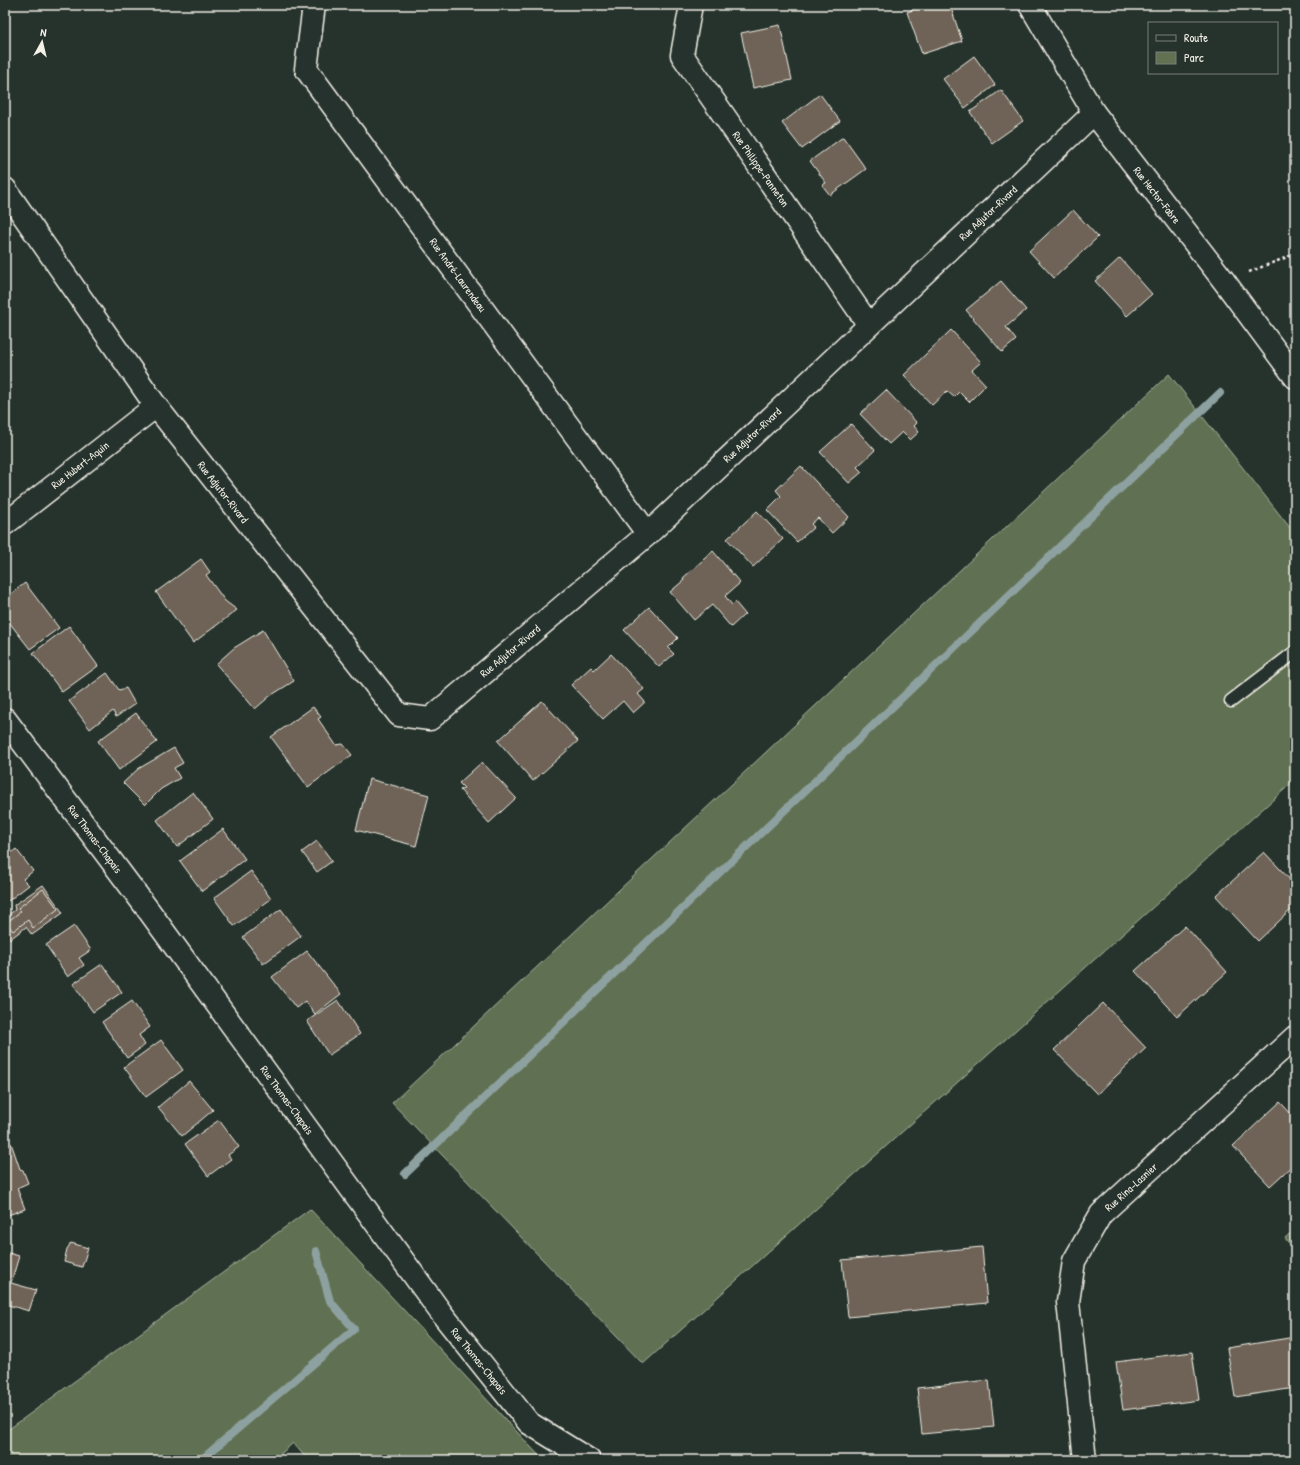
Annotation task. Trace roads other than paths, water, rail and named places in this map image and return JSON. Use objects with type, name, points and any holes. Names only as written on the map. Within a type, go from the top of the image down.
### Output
[{"type":"street","name":"Rue André-Laurendeau","points":[[314,5],[306,69],[648,534]]},
{"type":"street","name":"Rue Philippe-Panneton","points":[[691,5],[682,55],[869,325]]},
{"type":"street","name":"Rue Hector-Fabre","points":[[1030,5],[1094,113],[1224,281],[1295,378]]},
{"type":"street","name":"Rue Adjutor-Rivard","points":[[5,189],[156,406],[399,715],[430,718],[648,534],[1094,113]]},
{"type":"street","name":"Rue Hubert-Aquin","points":[[5,524],[156,406]]},
{"type":"street","name":"Rue Thomas-Chapais","points":[[5,719],[154,917],[442,1314],[529,1424],[589,1460]]},
{"type":"street","name":"Rue Rina-Lasnier","points":[[1085,1460],[1068,1302],[1074,1261],[1101,1214],[1295,1037]]},
{"type":"lane","points":[[1231,701],[1295,652]]},
{"type":"waterway","points":[[405,1174],[1220,393]]},
{"type":"waterway","points":[[201,1460],[354,1329],[330,1301],[316,1251]]}]
